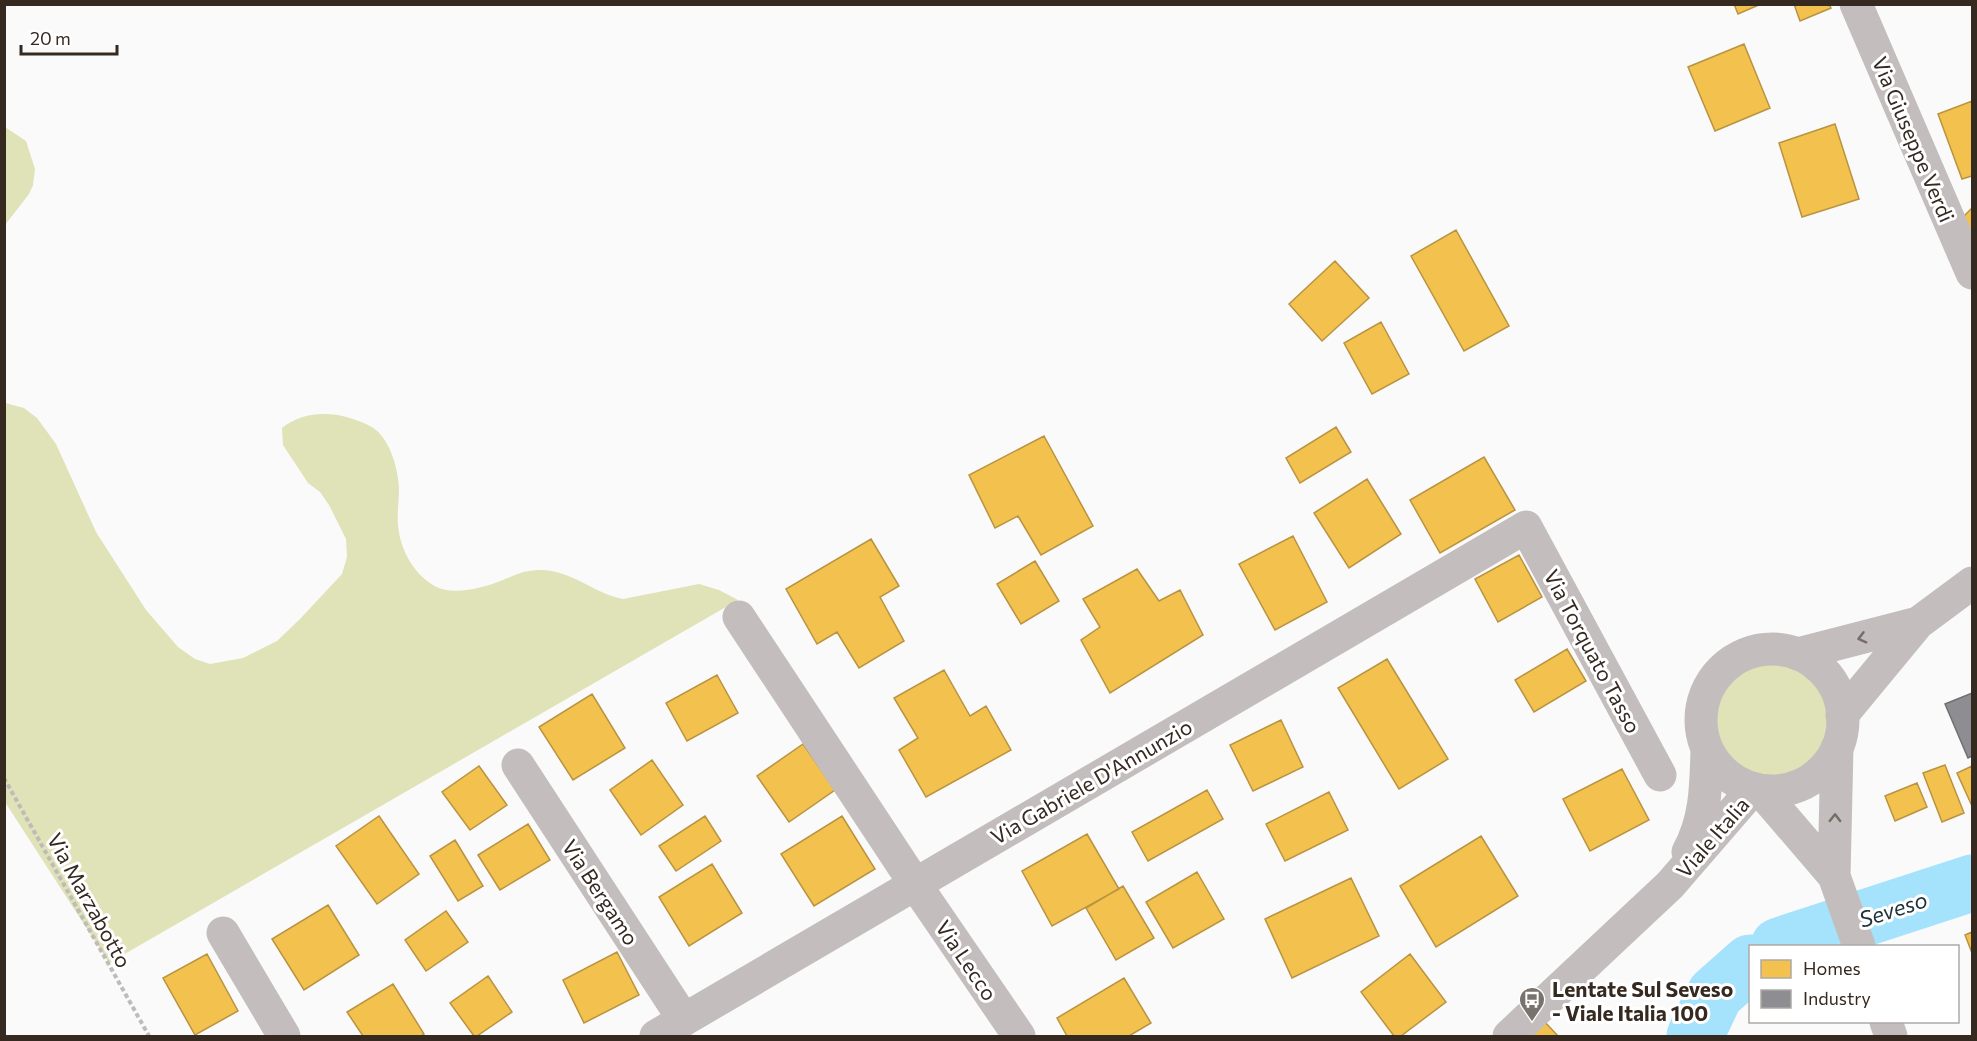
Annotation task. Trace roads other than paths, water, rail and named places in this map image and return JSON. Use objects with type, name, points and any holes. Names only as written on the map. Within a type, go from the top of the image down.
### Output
[{"type":"street","name":"Via Giuseppe Verdi","points":[[1856,4],[1972,273]]},
{"type":"street","name":"Via Torquato Tasso","points":[[1526,527],[1660,776]]},
{"type":"street","name":"Via Gabriele D'Annunzio","points":[[656,1036],[1526,527]]},
{"type":"street","name":"Viale Italia","points":[[1842,715],[1918,623],[1972,583]]},
{"type":"street","name":"Via Lecco","points":[[739,617],[915,884],[1019,1036]]},
{"type":"street","name":"Viale Italia","points":[[1798,654],[1918,623]]},
{"type":"street","name":"Viale Italia","points":[[1670,885],[1697,836],[1705,805],[1707,750],[1701,720],[1702,706],[1713,680],[1723,668],[1742,656],[1756,651],[1777,650],[1798,654],[1817,665],[1832,683],[1839,697],[1842,732],[1837,748],[1826,767],[1803,784],[1790,789],[1757,790],[1733,780],[1707,750]]},
{"type":"street","points":[[1837,748],[1834,876],[1859,945]]},
{"type":"street","name":"Via Bergamo","points":[[518,765],[684,1020]]},
{"type":"street","name":"Viale Italia","points":[[1509,1036],[1670,885],[1757,790]]},
{"type":"street","points":[[1757,790],[1834,876]]},
{"type":"street","points":[[223,933],[284,1036]]},
{"type":"waterway","name":"Seveso","points":[[1782,945],[1972,883]]},
{"type":"waterway","name":"Seveso","points":[[1695,1036],[1715,994],[1749,964]]},
{"type":"place","name":"Lentate Sul Seveso - Viale Italia 100","points":[[1532,1023]]}]
